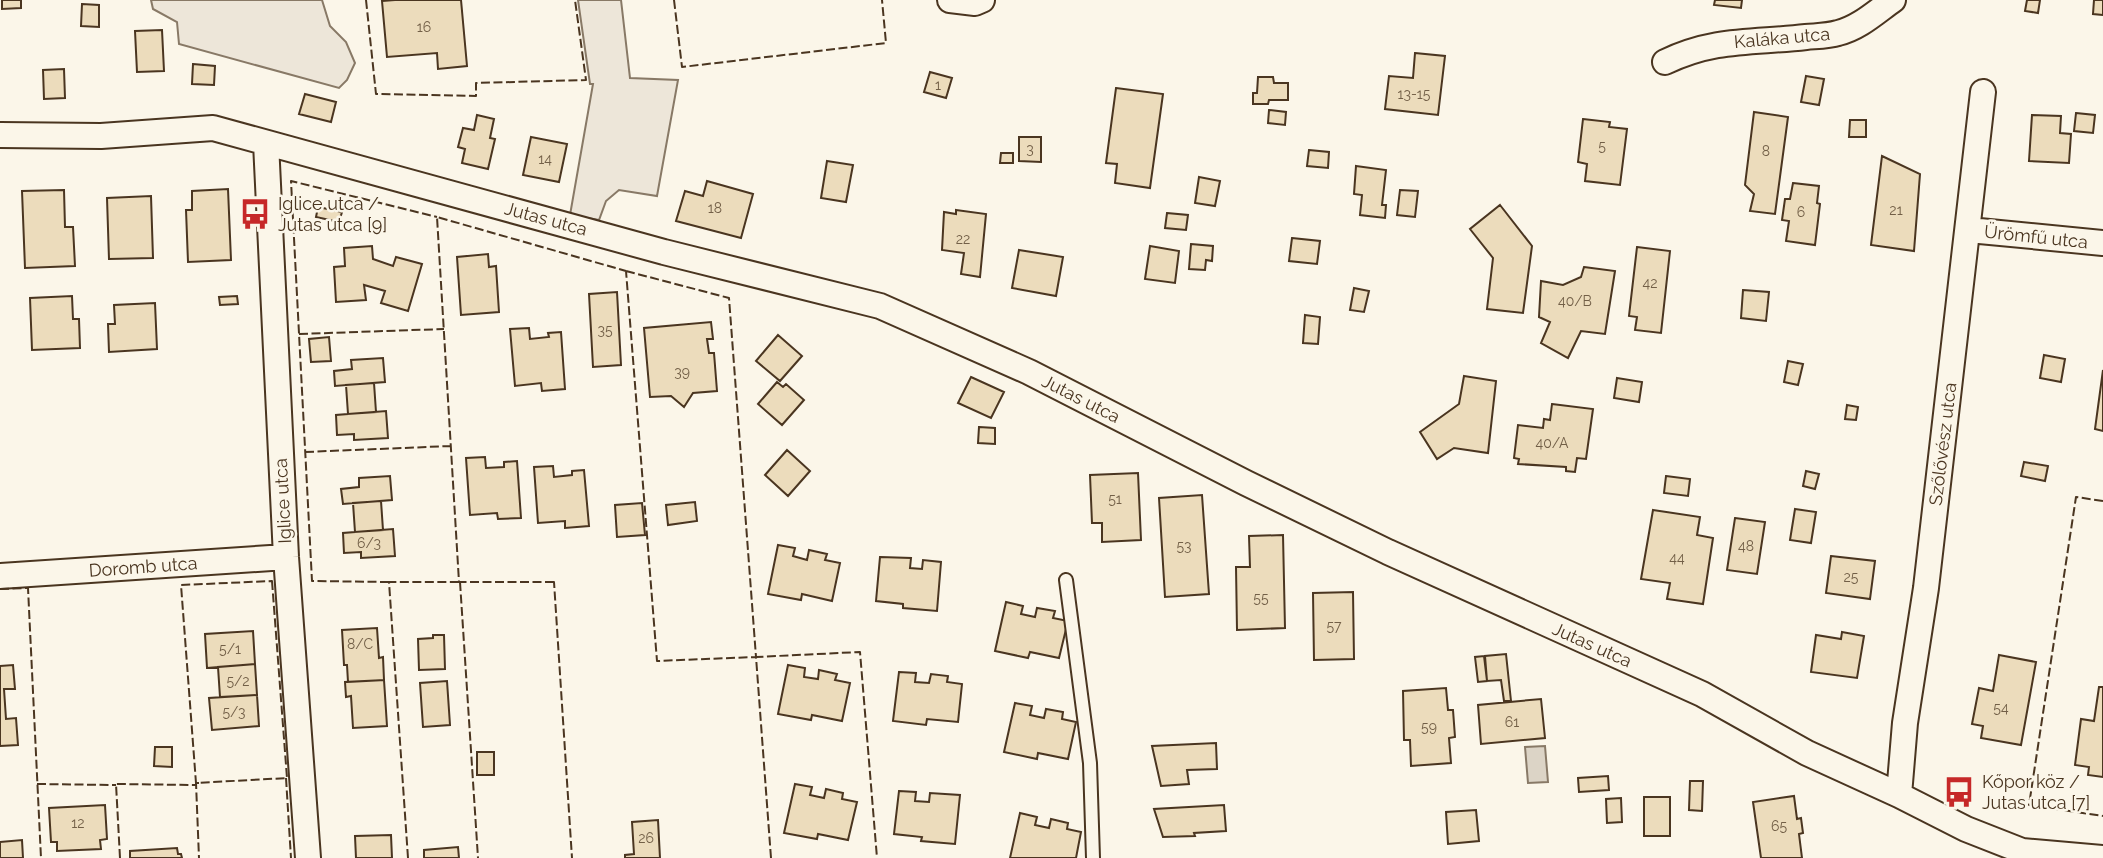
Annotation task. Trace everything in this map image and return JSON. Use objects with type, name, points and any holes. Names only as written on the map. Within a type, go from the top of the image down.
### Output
[{"type":"street","points":[[950,0],[982,0]]},
{"type":"street","name":"Kaláka utca","points":[[1665,62],[1689,51],[1723,43],[1838,33],[1867,20],[1893,0]]},
{"type":"street","name":"Szőlővész utca","points":[[1899,795],[1905,723],[1926,589],[1983,92]]},
{"type":"street","name":"Jutas utca","points":[[0,135],[101,136],[213,128],[664,252],[880,306],[1029,372],[1388,552],[1702,694],[1807,753],[2023,855],[2103,858]]},
{"type":"street","name":"Iglice utca","points":[[266,143],[286,558],[309,858]]},
{"type":"street","name":"Ürömfű utca","points":[[1969,230],[2103,243]]},
{"type":"street","name":"Doromb utca","points":[[0,576],[286,558]]},
{"type":"lane","points":[[1066,580],[1090,763],[1093,858]]},
{"type":"shaded area","points":[[151,0],[322,0],[330,26],[346,42],[355,63],[347,80],[339,88],[179,44],[177,22],[153,9]]},
{"type":"shaded area","points":[[578,0],[621,0],[630,78],[678,80],[657,196],[619,190],[606,201],[599,220],[570,215],[593,84],[590,84]]},
{"type":"shaded area","points":[[1545,746],[1548,782],[1528,783],[1525,747]]},
{"type":"building","points":[[2,0],[21,0],[21,8],[2,9]]},
{"type":"building","points":[[461,0],[467,66],[438,69],[437,53],[387,57],[382,1]]},
{"type":"building","points":[[1715,0],[1742,0],[1741,8],[1714,5]]},
{"type":"building","points":[[2027,0],[2040,0],[2038,13],[2025,11]]},
{"type":"building","points":[[2094,0],[2103,0],[2103,15],[2093,14]]},
{"type":"building","points":[[82,4],[99,5],[99,27],[81,26]]},
{"type":"building","points":[[162,30],[164,71],[137,72],[135,31]]},
{"type":"building","points":[[1415,53],[1445,56],[1438,115],[1385,109],[1389,76],[1413,78]]},
{"type":"building","points":[[193,64],[215,66],[214,85],[192,84]]},
{"type":"building","points":[[64,69],[65,98],[44,99],[43,70]]},
{"type":"building","points":[[930,72],[952,78],[946,98],[924,92]]},
{"type":"building","points":[[1806,76],[1824,79],[1819,105],[1801,102]]},
{"type":"building","points":[[1258,77],[1273,77],[1274,83],[1288,83],[1288,100],[1269,100],[1268,104],[1253,104]]},
{"type":"building","points":[[1116,88],[1163,94],[1150,188],[1115,183],[1117,164],[1106,163]]},
{"type":"building","points":[[305,94],[336,102],[331,122],[299,114]]},
{"type":"building","points":[[1269,110],[1286,112],[1285,125],[1268,123]]},
{"type":"building","points":[[1754,112],[1788,117],[1775,214],[1750,211],[1754,194],[1745,185]]},
{"type":"building","points":[[2076,113],[2095,115],[2093,133],[2074,131]]},
{"type":"building","points":[[477,115],[494,119],[490,138],[495,139],[488,169],[462,163],[465,149],[458,147],[463,128],[474,130]]},
{"type":"building","points":[[2032,115],[2061,116],[2060,133],[2071,134],[2069,163],[2029,161]]},
{"type":"building","points":[[1583,119],[1610,122],[1609,127],[1627,129],[1620,185],[1585,181],[1587,164],[1578,162]]},
{"type":"building","points":[[1850,120],[1866,120],[1866,137],[1849,137]]},
{"type":"building","points":[[531,137],[567,144],[559,182],[523,175]]},
{"type":"building","points":[[1019,137],[1041,137],[1041,162],[1019,161]]},
{"type":"building","points":[[1309,150],[1329,152],[1328,168],[1307,166]]},
{"type":"building","points":[[1001,153],[1013,153],[1013,163],[1000,163]]},
{"type":"building","points":[[1882,156],[1920,174],[1914,251],[1871,245]]},
{"type":"building","points":[[827,161],[853,165],[846,202],[821,198]]},
{"type":"building","points":[[1356,166],[1386,170],[1382,205],[1386,205],[1385,218],[1360,215],[1362,195],[1354,194]]},
{"type":"building","points":[[1199,177],[1220,181],[1215,206],[1195,203]]},
{"type":"building","points":[[707,181],[753,194],[741,238],[676,221],[685,191],[703,196]]},
{"type":"building","points":[[1793,183],[1819,186],[1817,203],[1820,204],[1815,245],[1786,241],[1789,221],[1782,220],[1785,199],[1790,199]]},
{"type":"building","points":[[228,189],[231,260],[188,262],[186,210],[192,210],[192,191]]},
{"type":"building","points":[[64,190],[65,227],[73,227],[75,266],[25,268],[22,191]]},
{"type":"building","points":[[1400,190],[1418,191],[1415,217],[1397,215]]},
{"type":"building","points":[[151,196],[153,258],[109,259],[107,198]]},
{"type":"building","points":[[1500,205],[1532,246],[1523,313],[1487,309],[1493,258],[1470,229]]},
{"type":"building","points":[[318,207],[342,212],[339,222],[316,217]]},
{"type":"building","points":[[956,210],[986,214],[980,277],[961,274],[964,253],[942,250],[944,212],[956,214]]},
{"type":"building","points":[[1167,213],[1188,215],[1186,230],[1165,228]]},
{"type":"building","points":[[1292,238],[1320,241],[1317,264],[1289,261]]},
{"type":"building","points":[[1191,244],[1213,246],[1212,261],[1206,260],[1205,270],[1189,269]]},
{"type":"building","points":[[372,246],[373,259],[393,266],[396,257],[422,264],[408,311],[381,303],[385,291],[364,285],[366,300],[336,302],[334,267],[345,266],[344,248]]},
{"type":"building","points":[[1150,246],[1179,251],[1175,283],[1145,279]]},
{"type":"building","points":[[1637,247],[1670,251],[1661,333],[1635,330],[1637,317],[1629,316]]},
{"type":"building","points":[[1019,250],[1063,257],[1056,296],[1012,288]]},
{"type":"building","points":[[488,254],[489,267],[496,266],[499,312],[461,315],[457,257]]},
{"type":"building","points":[[1584,267],[1615,271],[1605,334],[1581,331],[1568,358],[1541,343],[1550,322],[1539,317],[1541,281],[1563,285],[1581,277]]},
{"type":"building","points":[[1354,288],[1369,291],[1364,312],[1350,310]]},
{"type":"building","points":[[1743,290],[1769,292],[1766,321],[1741,318]]},
{"type":"building","points":[[617,292],[621,365],[593,367],[589,294]]},
{"type":"building","points":[[72,296],[73,319],[79,319],[80,348],[32,350],[30,298]]},
{"type":"building","points":[[237,296],[238,304],[220,305],[219,297]]},
{"type":"building","points":[[155,303],[157,349],[109,352],[108,324],[115,324],[114,305]]},
{"type":"building","points":[[1305,315],[1320,317],[1318,344],[1303,343]]},
{"type":"building","points":[[711,322],[713,339],[707,339],[709,353],[714,353],[717,391],[693,393],[684,407],[671,396],[650,397],[644,328]]},
{"type":"building","points":[[529,328],[530,339],[549,337],[548,333],[561,332],[565,389],[542,391],[541,383],[515,386],[510,329]]},
{"type":"building","points":[[778,335],[802,356],[780,381],[756,361]]},
{"type":"building","points":[[329,337],[331,361],[311,362],[309,339]]},
{"type":"building","points":[[2044,355],[2065,359],[2061,382],[2040,378]]},
{"type":"building","points":[[383,358],[385,382],[335,386],[334,371],[352,369],[351,360]]},
{"type":"building","points":[[1788,361],[1803,364],[1798,385],[1784,382]]},
{"type":"building","points":[[2103,370],[2103,431],[2095,429]]},
{"type":"building","points":[[1464,376],[1496,381],[1488,453],[1454,448],[1437,459],[1420,432],[1459,404]]},
{"type":"building","points":[[971,377],[1004,392],[991,418],[958,403]]},
{"type":"building","points":[[1617,378],[1642,382],[1639,402],[1614,398]]},
{"type":"building","points":[[777,382],[783,387],[786,384],[804,400],[782,425],[758,404]]},
{"type":"building","points":[[374,383],[376,412],[348,414],[346,385]]},
{"type":"building","points":[[1552,404],[1593,409],[1586,459],[1577,458],[1575,472],[1566,471],[1566,467],[1518,464],[1519,459],[1514,458],[1518,425],[1543,428],[1544,419],[1550,420]]},
{"type":"building","points":[[1847,405],[1858,407],[1856,420],[1845,419]]},
{"type":"building","points":[[386,411],[388,438],[354,440],[354,434],[337,435],[336,415]]},
{"type":"building","points":[[979,427],[995,428],[995,444],[978,443]]},
{"type":"building","points":[[787,450],[810,471],[788,496],[765,475]]},
{"type":"building","points":[[485,457],[486,468],[504,467],[504,462],[517,461],[521,518],[498,519],[497,513],[470,515],[466,458]]},
{"type":"building","points":[[2024,462],[2048,466],[2045,481],[2021,476]]},
{"type":"building","points":[[553,466],[554,477],[572,475],[572,471],[584,470],[589,526],[565,528],[565,521],[538,523],[534,467]]},
{"type":"building","points":[[1806,471],[1819,474],[1815,489],[1803,486]]},
{"type":"building","points":[[1138,473],[1141,540],[1102,542],[1102,523],[1092,523],[1090,475]]},
{"type":"building","points":[[390,476],[392,500],[343,504],[341,489],[359,487],[359,478]]},
{"type":"building","points":[[1666,476],[1690,479],[1688,496],[1664,493]]},
{"type":"building","points":[[1202,495],[1209,594],[1165,597],[1159,498]]},
{"type":"building","points":[[381,501],[383,530],[355,532],[353,503]]},
{"type":"building","points":[[695,502],[697,521],[668,525],[666,505]]},
{"type":"building","points":[[642,503],[645,535],[617,537],[615,505]]},
{"type":"building","points":[[1795,509],[1816,512],[1811,543],[1790,540]]},
{"type":"building","points":[[1653,510],[1700,517],[1697,535],[1713,538],[1703,604],[1667,599],[1670,583],[1641,579]]},
{"type":"building","points":[[1735,518],[1765,522],[1757,574],[1727,570]]},
{"type":"building","points":[[393,529],[395,556],[361,558],[361,552],[344,553],[343,533]]},
{"type":"building","points":[[1283,535],[1285,628],[1237,630],[1236,567],[1250,567],[1249,536]]},
{"type":"building","points":[[778,545],[795,548],[793,556],[807,560],[809,550],[827,554],[825,560],[840,563],[832,601],[802,594],[801,600],[768,594]]},
{"type":"building","points":[[1831,556],[1875,561],[1870,599],[1826,593]]},
{"type":"building","points":[[880,557],[911,558],[910,568],[922,569],[923,560],[941,562],[937,611],[903,608],[903,604],[876,601]]},
{"type":"building","points":[[1353,592],[1354,659],[1314,660],[1313,593]]},
{"type":"building","points":[[1006,602],[1023,606],[1021,614],[1035,617],[1037,608],[1055,611],[1053,618],[1068,621],[1059,658],[1030,652],[1028,658],[995,651]]},
{"type":"building","points":[[377,628],[384,680],[348,682],[342,630]]},
{"type":"building","points":[[253,631],[255,664],[207,668],[205,634]]},
{"type":"building","points":[[1842,632],[1864,636],[1857,678],[1811,672],[1816,635],[1841,639]]},
{"type":"building","points":[[433,635],[444,635],[445,669],[419,670],[418,639],[433,638]]},
{"type":"building","points":[[1506,654],[1511,701],[1504,701],[1501,680],[1487,681],[1485,656]]},
{"type":"building","points":[[1999,655],[2036,662],[2021,745],[1981,738],[1983,726],[1972,724],[1979,688],[1993,691]]},
{"type":"building","points":[[1484,656],[1487,681],[1478,682],[1475,657]]},
{"type":"building","points":[[255,664],[257,695],[220,697],[218,667]]},
{"type":"building","points":[[13,665],[15,689],[4,689],[6,719],[16,718],[18,745],[0,746],[0,666]]},
{"type":"building","points":[[788,665],[805,668],[804,677],[818,679],[819,670],[837,674],[835,680],[850,683],[842,721],[812,715],[811,720],[778,714]]},
{"type":"building","points":[[899,672],[916,673],[915,682],[929,683],[931,674],[948,676],[947,682],[962,684],[958,722],[927,719],[926,725],[893,721]]},
{"type":"building","points":[[384,680],[387,726],[353,728],[351,696],[346,697],[345,682]]},
{"type":"building","points":[[447,681],[450,725],[423,727],[420,683]]},
{"type":"building","points":[[2099,687],[2103,687],[2103,777],[2088,775],[2089,767],[2075,765],[2081,719],[2094,721]]},
{"type":"building","points":[[1446,688],[1448,710],[1453,710],[1455,737],[1449,738],[1451,763],[1411,766],[1410,740],[1404,740],[1403,691]]},
{"type":"building","points":[[257,695],[259,726],[212,730],[209,698]]},
{"type":"building","points":[[1541,699],[1545,738],[1481,744],[1478,705]]},
{"type":"building","points":[[1015,703],[1032,706],[1030,715],[1044,718],[1046,709],[1063,712],[1062,719],[1076,722],[1068,759],[1038,753],[1037,759],[1004,752]]},
{"type":"building","points":[[1216,743],[1217,769],[1187,770],[1189,784],[1161,786],[1152,746]]},
{"type":"building","points":[[155,747],[172,747],[172,767],[154,766]]},
{"type":"building","points":[[477,752],[494,752],[494,775],[477,775]]},
{"type":"building","points":[[1608,776],[1609,790],[1579,792],[1578,778]]},
{"type":"building","points":[[1690,781],[1703,781],[1702,811],[1689,810]]},
{"type":"building","points":[[795,784],[812,787],[810,795],[824,798],[826,789],[843,793],[842,799],[857,802],[848,840],[818,834],[817,839],[784,833]]},
{"type":"building","points":[[899,791],[916,792],[915,801],[929,802],[930,793],[960,795],[955,844],[921,841],[922,837],[894,834]]},
{"type":"building","points":[[1794,796],[1797,819],[1801,818],[1803,833],[1799,834],[1802,858],[1761,858],[1753,802]]},
{"type":"building","points":[[1644,797],[1670,797],[1670,836],[1644,836]]},
{"type":"building","points":[[1621,798],[1622,822],[1607,823],[1606,799]]},
{"type":"building","points":[[105,805],[107,839],[100,840],[101,849],[57,851],[57,842],[51,842],[49,808]]},
{"type":"building","points":[[1224,805],[1226,831],[1194,833],[1195,836],[1163,837],[1154,809]]},
{"type":"building","points":[[1476,810],[1479,841],[1448,844],[1446,812]]},
{"type":"building","points":[[1020,813],[1037,817],[1035,825],[1049,828],[1051,819],[1068,823],[1067,829],[1081,832],[1076,858],[1010,858]]},
{"type":"building","points":[[658,820],[660,858],[625,858],[625,855],[634,854],[632,822]]},
{"type":"building","points":[[391,835],[392,858],[356,858],[355,836]]},
{"type":"building","points":[[22,840],[23,858],[0,858],[0,842]]},
{"type":"building","points":[[458,847],[459,858],[424,858],[424,850]]},
{"type":"building","points":[[177,848],[182,858],[130,858],[130,851]]},
{"type":"fence","points":[[366,0],[376,94],[476,96],[476,83],[586,80],[575,0]]},
{"type":"fence","points":[[674,0],[682,67],[886,43],[882,0]]},
{"type":"fence","points":[[389,582],[312,581],[291,181],[437,217]]},
{"type":"fence","points":[[554,582],[459,582],[437,217],[626,271]]},
{"type":"fence","points":[[626,271],[729,298],[756,657],[657,661],[626,271]]},
{"type":"fence","points":[[299,334],[444,329]]},
{"type":"fence","points":[[305,452],[451,446]]},
{"type":"fence","points":[[2103,501],[2076,497],[2029,805],[2103,816]]},
{"type":"fence","points":[[272,581],[287,778],[196,783],[181,585],[272,581]]},
{"type":"fence","points":[[408,858],[389,582],[459,582]]},
{"type":"fence","points":[[460,582],[478,858]]},
{"type":"fence","points":[[551,582],[554,582],[572,858]]},
{"type":"fence","points":[[0,589],[28,588],[41,858]]},
{"type":"fence","points":[[771,858],[756,657],[860,652],[877,858]]},
{"type":"fence","points":[[286,778],[291,858]]},
{"type":"fence","points":[[199,783],[196,783],[199,858]]},
{"type":"fence","points":[[37,784],[116,785]]},
{"type":"fence","points":[[120,858],[116,784],[196,785]]},
{"type":"place","name":"Iglice utca / Jutas utca [9]","points":[[255,214]]},
{"type":"place","name":"Kőpor köz / Jutas utca [7]","points":[[1959,792]]}]
